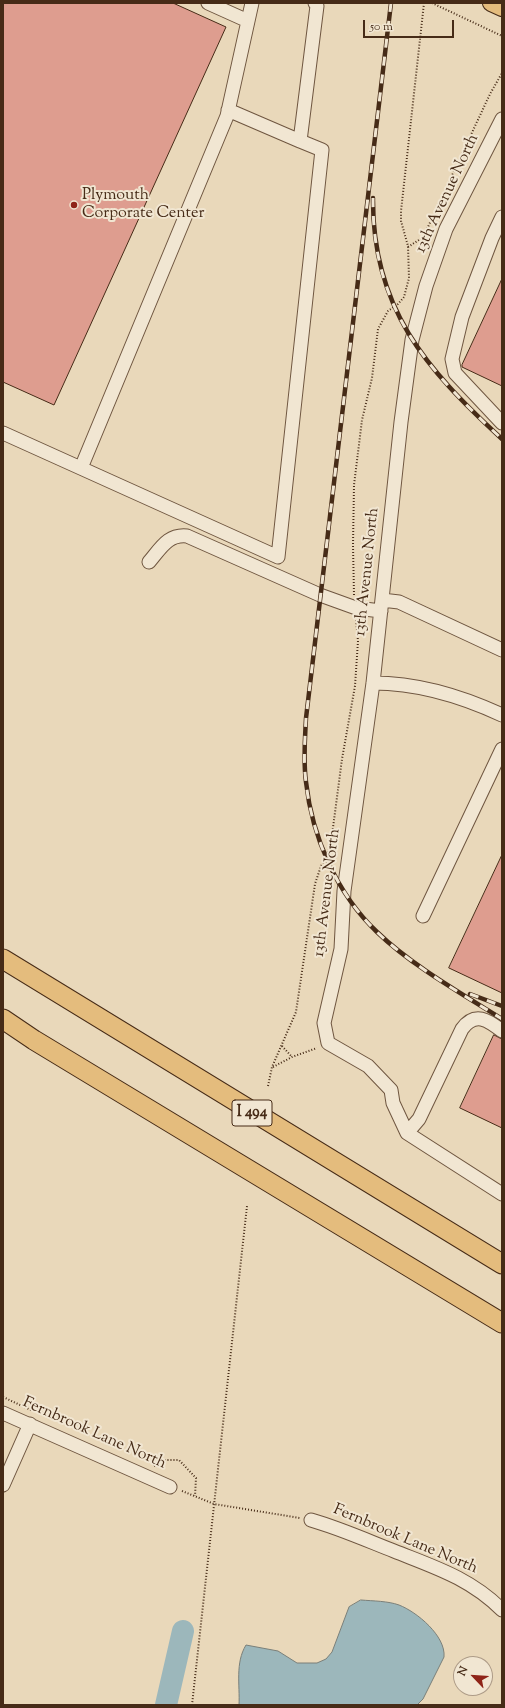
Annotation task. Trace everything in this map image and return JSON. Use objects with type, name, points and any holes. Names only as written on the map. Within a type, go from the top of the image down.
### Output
[{"type":"highway","name":"I 494","points":[[3,959],[502,1264]]},
{"type":"highway","points":[[3,1020],[502,1323]]},
{"type":"main road","points":[[491,3],[502,8]]},
{"type":"street","points":[[208,3],[248,21]]},
{"type":"street","points":[[81,468],[228,110],[252,3]]},
{"type":"street","points":[[300,141],[317,6],[315,3]]},
{"type":"street","points":[[3,433],[278,557],[322,150],[228,110]]},
{"type":"street","name":"13th Avenue North","points":[[328,1043],[324,1022],[341,949],[344,891],[373,683],[401,422],[412,340],[435,258],[446,229],[497,140],[502,119]]},
{"type":"street","points":[[502,217],[492,238],[462,317],[452,359],[455,373],[502,423]]},
{"type":"street","points":[[149,562],[169,540],[178,535],[187,536],[320,595],[356,608],[398,602],[502,650]]},
{"type":"street","points":[[373,683],[392,683],[429,689],[464,698],[502,715]]},
{"type":"street","points":[[423,916],[498,769],[502,749]]},
{"type":"street","points":[[407,1133],[419,1119],[466,1023],[480,1018],[487,1020],[502,1031]]},
{"type":"street","points":[[328,1043],[368,1066],[391,1090],[393,1103],[407,1133],[502,1194]]},
{"type":"street","name":"Fernbrook Lane North","points":[[3,1412],[170,1487]]},
{"type":"street","points":[[3,1485],[30,1424]]},
{"type":"street","name":"Fernbrook Lane North","points":[[311,1520],[335,1527],[452,1574],[472,1585],[490,1598],[502,1610]]},
{"type":"path","points":[[268,1086],[272,1067],[296,1012],[314,884],[326,858],[331,842],[342,759],[355,686],[358,641],[353,545],[354,485],[359,439],[372,378],[378,329],[384,316],[401,302],[406,291],[410,272],[408,247],[401,221],[401,211],[424,3]]},
{"type":"path","points":[[432,3],[502,36]]},
{"type":"path","points":[[408,247],[422,238],[428,229],[490,94],[502,73]]},
{"type":"path","points":[[272,1067],[328,1043]]},
{"type":"path","points":[[282,1046],[292,1058]]},
{"type":"path","points":[[192,1705],[247,1206]]},
{"type":"path","points":[[149,1468],[165,1460],[180,1460],[196,1478],[195,1496]]},
{"type":"path","points":[[170,1487],[214,1504],[311,1520]]},
{"type":"water","points":[[361,1600],[380,1601],[406,1608],[422,1619],[440,1641],[444,1657],[423,1699],[417,1705],[239,1705],[239,1667],[240,1659],[246,1645],[278,1651],[297,1663],[317,1663],[326,1659],[332,1652],[349,1607]]},
{"type":"building","name":"Plymouth Corporate Center","points":[[3,3],[173,3],[226,27],[54,405],[3,382]]},
{"type":"building","points":[[502,279],[502,386],[462,367],[462,365]]},
{"type":"building","points":[[502,855],[502,993],[449,968]]},
{"type":"building","points":[[494,1035],[502,1039],[502,1128],[460,1108]]},
{"type":"waterway","points":[[166,1705],[183,1631]]},
{"type":"railway","points":[[391,3],[306,718],[304,750],[305,774],[309,803],[321,844],[339,882],[363,917],[377,932],[405,956],[502,1019]]},
{"type":"railway","points":[[373,198],[375,237],[382,272],[393,304],[409,334],[428,361],[450,387],[502,439]]},
{"type":"railway","points":[[470,994],[502,1006]]},
{"type":"place","name":"Plymouth Corporate Center","points":[[74,205]]}]
